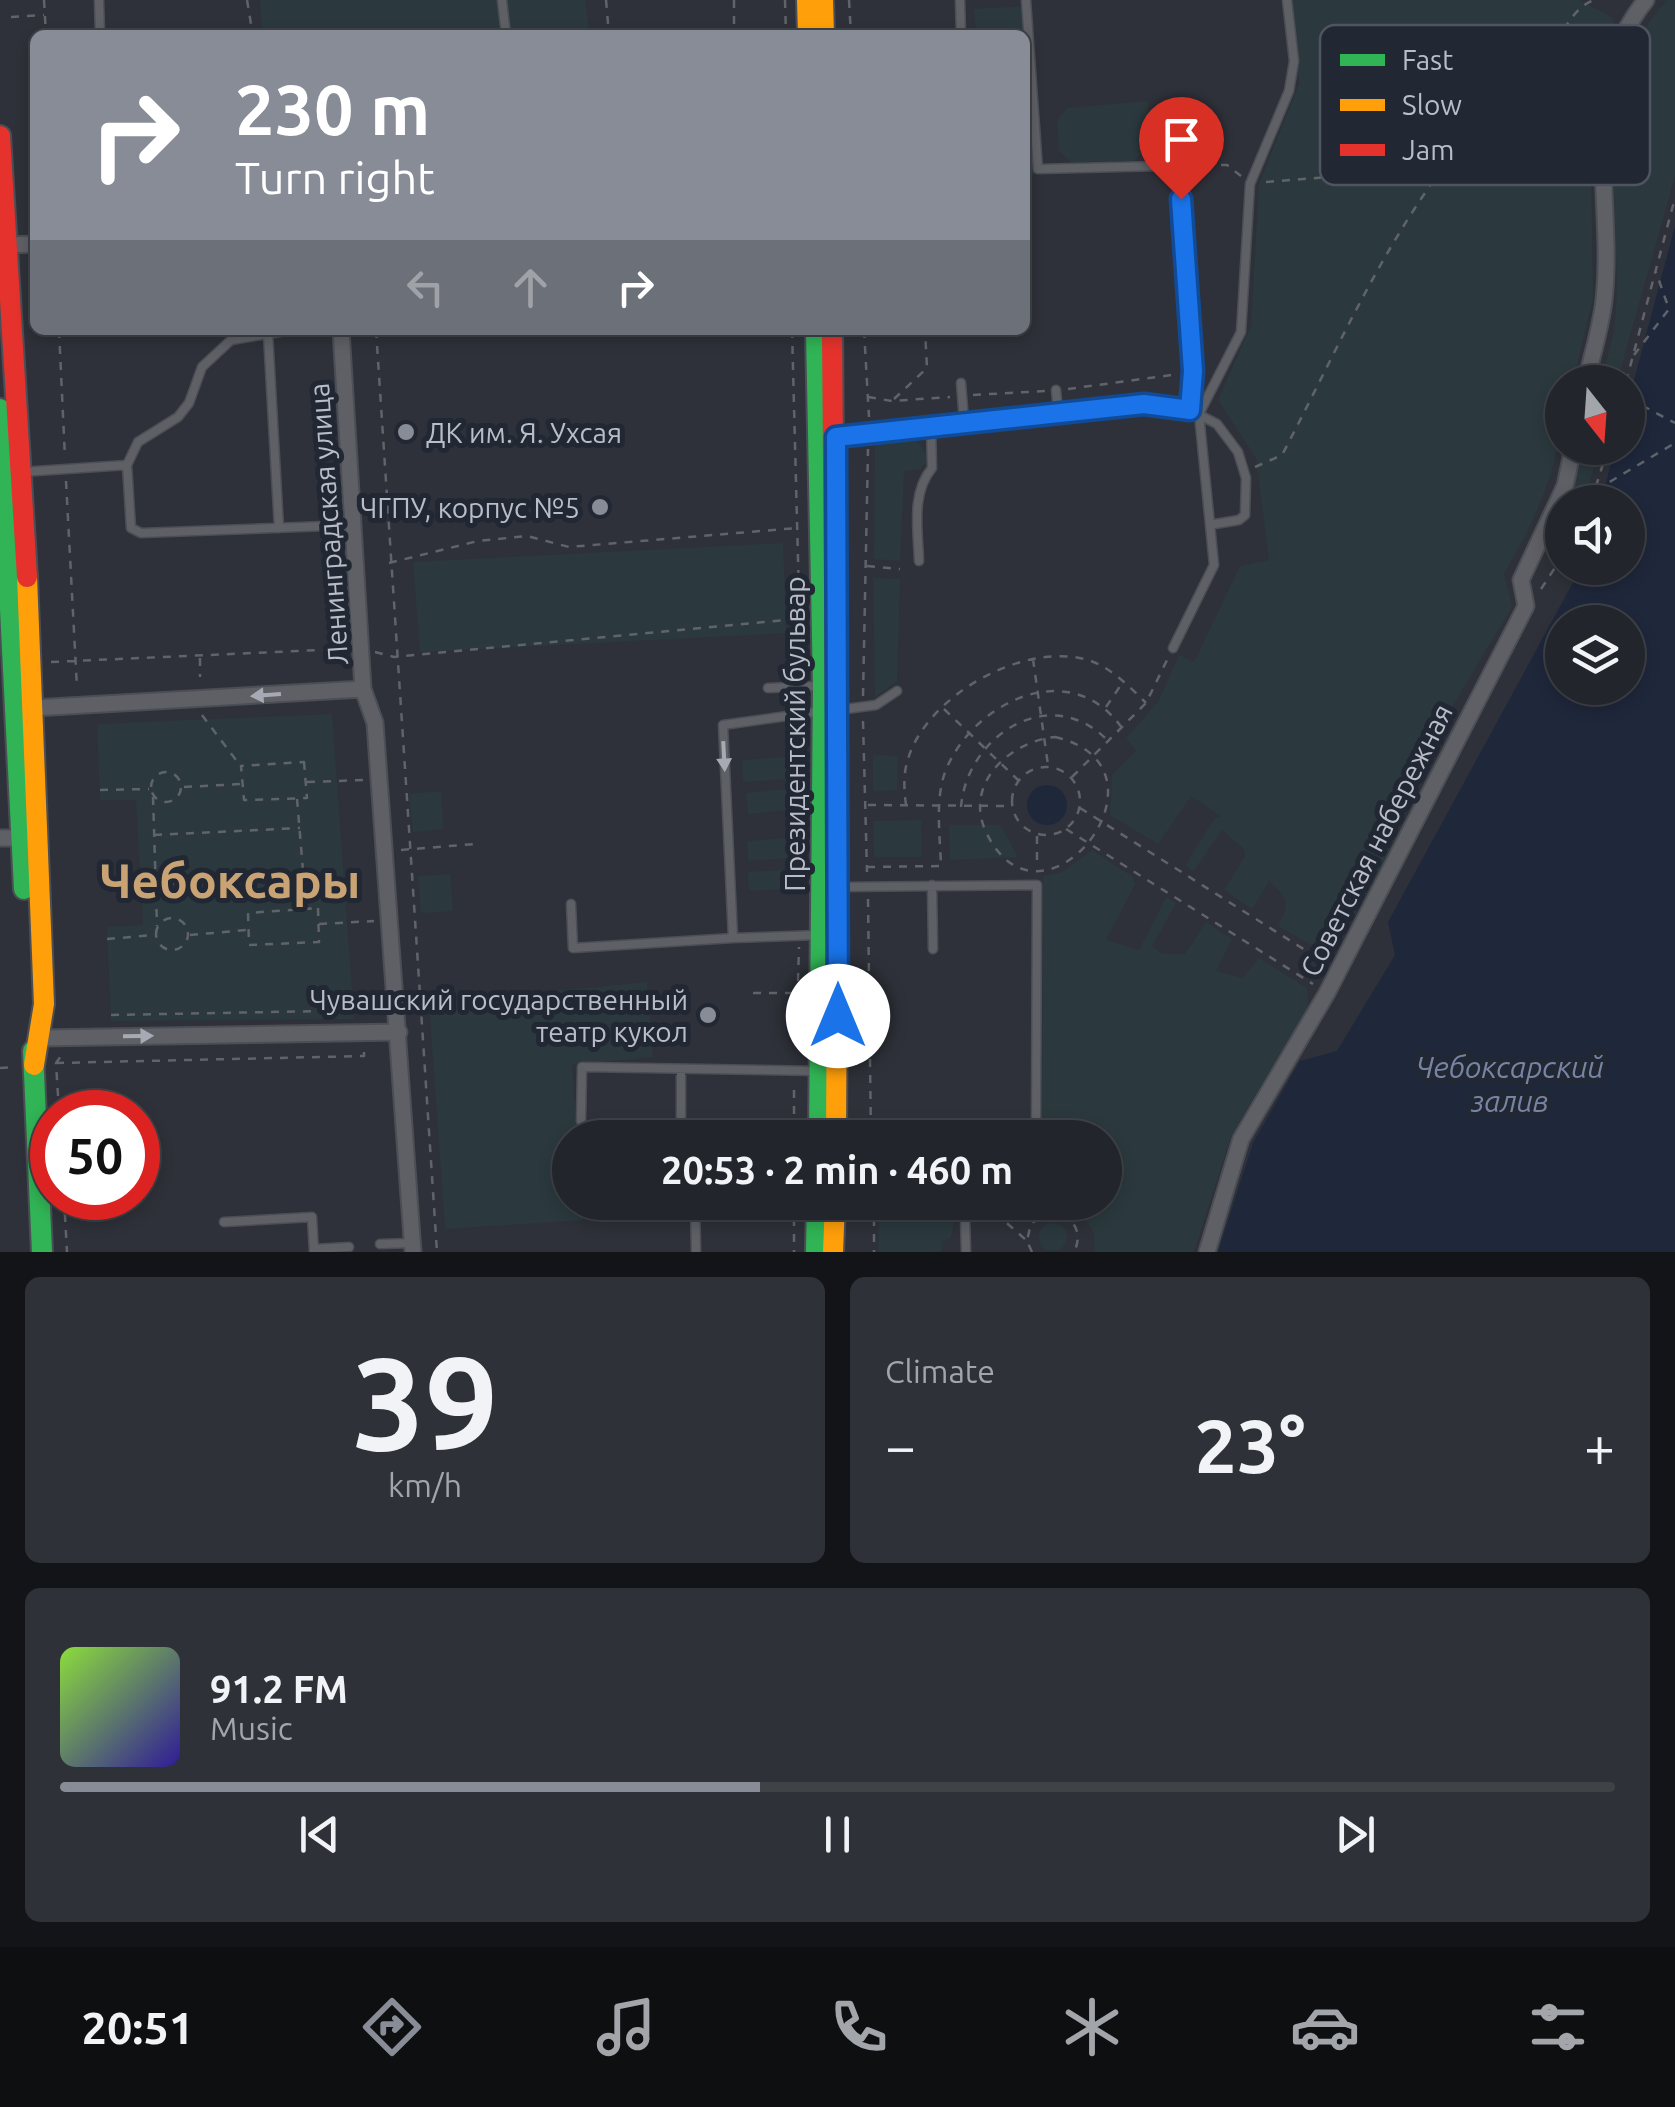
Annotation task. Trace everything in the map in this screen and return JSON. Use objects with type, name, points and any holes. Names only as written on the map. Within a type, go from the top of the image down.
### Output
[{"type":"main road","points":[[807,0],[808,30]]},
{"type":"main road","points":[[823,0],[824,30]]},
{"type":"main road","points":[[0,136],[3,245],[33,708],[44,1004],[36,1038]]},
{"type":"main road","name":"Президентский бульвар","points":[[817,335],[828,437],[829,1071]]},
{"type":"main road","name":"Президентский бульвар","points":[[831,711],[823,686],[832,335]]},
{"type":"main road","points":[[0,409],[36,1038],[42,1252]]},
{"type":"main road","name":"Президентский бульвар","points":[[830,887],[822,935],[831,1120]]},
{"type":"main road","points":[[816,1252],[817,1220]]},
{"type":"main road","points":[[834,1252],[835,1220]]},
{"type":"street","points":[[1634,25],[1646,0]]},
{"type":"street","points":[[1590,365],[1604,299],[1604,185]]},
{"type":"street","points":[[3,245],[30,244]]},
{"type":"street","name":"Ленинградская улица","points":[[341,335],[363,689],[375,723],[413,1247]]},
{"type":"street","name":"Советская набережная","points":[[1207,1252],[1242,1139],[1327,992],[1526,606],[1520,580],[1565,486],[1569,465]]},
{"type":"street","points":[[33,708],[363,689]]},
{"type":"street","points":[[0,838],[22,838]]},
{"type":"street","points":[[36,1038],[399,1032]]},
{"type":"lane","points":[[99,0],[100,30]]},
{"type":"lane","points":[[502,0],[505,30]]},
{"type":"lane","points":[[960,0],[962,30]]},
{"type":"lane","points":[[1026,0],[1027,30]]},
{"type":"lane","points":[[1194,412],[1241,332],[1250,184],[1289,90],[1294,60],[1286,0]]},
{"type":"lane","points":[[1030,107],[1038,169],[1162,166],[1158,120]]},
{"type":"lane","points":[[1174,648],[1214,565],[1194,412],[1181,199]]},
{"type":"lane","points":[[226,335],[231,340]]},
{"type":"lane","points":[[262,335],[231,340],[202,366],[178,417],[138,442],[126,466],[131,528],[140,533],[352,526]]},
{"type":"lane","points":[[268,335],[279,528]]},
{"type":"lane","points":[[962,383],[964,421]]},
{"type":"lane","points":[[1056,390],[1058,411]]},
{"type":"lane","points":[[828,437],[1144,404],[1194,412],[1229,438],[1244,470],[1246,515],[1232,523],[1215,524]]},
{"type":"lane","points":[[919,560],[918,505],[922,480],[932,468],[931,426]]},
{"type":"lane","points":[[20,472],[126,466]]},
{"type":"lane","points":[[768,688],[823,686]]},
{"type":"lane","points":[[733,938],[723,724],[876,705],[897,691]]},
{"type":"lane","points":[[932,885],[933,949]]},
{"type":"lane","points":[[830,887],[1037,885],[1036,1120]]},
{"type":"lane","points":[[571,904],[572,948],[822,935]]},
{"type":"lane","points":[[581,1120],[582,1067],[829,1071]]},
{"type":"lane","points":[[681,1070],[681,1120]]},
{"type":"lane","points":[[224,1222],[312,1216],[314,1251],[349,1247]]},
{"type":"lane","points":[[695,1220],[696,1252]]},
{"type":"lane","points":[[965,1220],[966,1252]]},
{"type":"lane","points":[[380,1244],[413,1247]]},
{"type":"path","points":[[44,0],[46,30]]},
{"type":"path","points":[[248,0],[252,30]]},
{"type":"path","points":[[606,0],[609,30]]},
{"type":"path","points":[[734,0],[734,30]]},
{"type":"path","points":[[784,0],[786,30]]},
{"type":"path","points":[[849,0],[851,30]]},
{"type":"path","points":[[1569,25],[1582,4],[1594,0]]},
{"type":"path","points":[[11,17],[45,15]]},
{"type":"path","points":[[1162,166],[1228,165],[1250,184],[1320,178]]},
{"type":"path","points":[[1244,470],[1282,455],[1382,263],[1433,185]]},
{"type":"path","points":[[1630,365],[1675,198]]},
{"type":"path","points":[[1632,357],[1669,309],[1656,270]]},
{"type":"path","points":[[59,335],[77,692]]},
{"type":"path","points":[[376,335],[394,657],[436,1252]]},
{"type":"path","points":[[792,335],[802,680]]},
{"type":"path","points":[[864,335],[868,416]]},
{"type":"path","points":[[892,401],[927,368],[925,335]]},
{"type":"path","points":[[1645,407],[1675,424]]},
{"type":"path","points":[[863,697],[868,440]]},
{"type":"path","points":[[1604,485],[1675,442]]},
{"type":"path","points":[[857,457],[868,456]]},
{"type":"path","points":[[388,563],[478,541],[527,536],[570,547],[796,528]]},
{"type":"path","points":[[866,566],[900,569]]},
{"type":"path","points":[[1526,606],[1545,581]]},
{"type":"path","points":[[50,662],[360,648],[394,657],[798,619]]},
{"type":"path","points":[[1072,778],[1146,703],[1174,648]]},
{"type":"path","points":[[200,656],[200,678]]},
{"type":"path","points":[[906,805],[908,756],[943,708],[986,676],[1032,657],[1092,661],[1146,703]]},
{"type":"path","points":[[1032,657],[1048,766]]},
{"type":"path","points":[[1105,708],[1122,682]]},
{"type":"path","points":[[867,867],[941,866],[940,806],[946,769],[969,733],[1000,708],[1036,694],[1080,692],[1105,708],[1122,728]]},
{"type":"path","points":[[943,708],[1018,780]]},
{"type":"path","points":[[202,709],[202,718],[240,766],[244,800],[307,798],[304,762],[240,766]]},
{"type":"path","points":[[961,806],[962,788],[984,746],[1006,729],[1039,716],[1073,717],[1108,741]]},
{"type":"path","points":[[863,717],[868,879]]},
{"type":"path","points":[[1043,738],[1080,742],[1094,756],[1108,794],[1102,822],[1092,842],[1084,852],[1061,865],[1037,871],[1014,867],[997,852],[983,827],[980,806],[981,792],[1000,761],[1024,743],[1043,738]]},
{"type":"path","points":[[1066,829],[1080,808],[1079,790],[1072,778],[1048,766],[1027,772],[1012,792],[1012,806],[1022,825],[1037,834],[1066,829],[1092,842],[1327,992]]},
{"type":"path","points":[[157,926],[163,920],[179,920],[188,935],[186,943],[172,950],[164,949],[156,935],[150,789],[156,774],[165,771],[174,773],[182,787]]},
{"type":"path","points":[[306,782],[379,779]]},
{"type":"path","points":[[182,787],[242,784]]},
{"type":"path","points":[[153,796],[175,800],[182,787]]},
{"type":"path","points":[[100,790],[150,789]]},
{"type":"path","points":[[297,798],[306,908]]},
{"type":"path","points":[[868,805],[1012,806]]},
{"type":"path","points":[[1080,808],[1338,971]]},
{"type":"path","points":[[154,835],[300,828]]},
{"type":"path","points":[[1037,834],[1037,885]]},
{"type":"path","points":[[385,852],[476,844]]},
{"type":"path","points":[[156,884],[304,877]]},
{"type":"path","points":[[868,894],[871,1120]]},
{"type":"path","points":[[306,908],[318,908],[319,942],[248,945],[248,913],[306,908]]},
{"type":"path","points":[[318,924],[390,920]]},
{"type":"path","points":[[188,935],[248,930]]},
{"type":"path","points":[[108,939],[156,935]]},
{"type":"path","points":[[796,1045],[799,945]]},
{"type":"path","points":[[753,993],[798,993]]},
{"type":"path","points":[[111,1016],[420,1008]]},
{"type":"path","points":[[0,1068],[364,1056],[362,1011]]},
{"type":"path","points":[[36,1065],[77,1037]]},
{"type":"path","points":[[36,1065],[48,1090]]},
{"type":"path","points":[[794,1090],[794,1120]]},
{"type":"path","points":[[1027,1241],[1038,1216],[1056,1212],[1076,1226],[1079,1236],[1074,1252]]},
{"type":"path","points":[[65,1220],[67,1252]]},
{"type":"path","points":[[794,1220],[794,1252]]},
{"type":"path","points":[[874,1220],[874,1252]]},
{"type":"path","points":[[1003,1220],[1027,1241],[1032,1252]]},
{"type":"shaded area","points":[[260,0],[585,0],[589,30],[262,30]]},
{"type":"shaded area","points":[[1292,0],[1579,0],[1612,17],[1615,25],[1320,25],[1320,185],[1591,185],[1593,297],[1577,365],[1545,365],[1545,465],[1553,465],[1530,526],[1504,574],[1512,607],[1450,710],[1451,726],[1391,828],[1388,855],[1333,952],[1324,952],[1278,926],[1286,902],[1269,881],[1252,909],[1224,890],[1245,856],[1244,849],[1222,830],[1193,872],[1185,865],[1214,819],[1221,816],[1191,796],[1158,844],[1110,815],[1112,775],[1136,751],[1126,738],[1158,702],[1179,655],[1194,662],[1240,566],[1269,560],[1256,458],[1218,400],[1251,326],[1259,184],[1299,84]]},
{"type":"shaded area","points":[[1668,0],[1675,0],[1675,176],[1622,365],[1605,365],[1615,322],[1615,185],[1650,185],[1650,25]]},
{"type":"shaded area","points":[[1027,6],[1028,30],[976,30],[974,9]]},
{"type":"shaded area","points":[[1030,69],[1035,175],[1030,176]]},
{"type":"shaded area","points":[[1148,101],[1149,148],[1133,161],[1072,163],[1059,151],[1057,120],[1067,108]]},
{"type":"shaded area","points":[[917,441],[929,459],[920,469],[904,471],[900,561],[874,559],[875,442]]},
{"type":"shaded area","points":[[1579,465],[1594,465],[1589,485],[1574,485]]},
{"type":"shaded area","points":[[783,543],[786,633],[420,652],[413,562]]},
{"type":"shaded area","points":[[873,578],[900,579],[897,681],[875,697]]},
{"type":"shaded area","points":[[332,714],[354,1019],[111,1021],[107,927],[143,925],[136,800],[100,800],[97,724]]},
{"type":"shaded area","points":[[873,754],[898,756],[897,790],[873,791]]},
{"type":"shaded area","points":[[800,756],[801,778],[743,782],[742,760]]},
{"type":"shaded area","points":[[800,788],[803,808],[748,814],[746,793]]},
{"type":"shaded area","points":[[441,791],[444,829],[413,832],[409,794]]},
{"type":"shaded area","points":[[921,820],[922,857],[874,857],[873,821]]},
{"type":"shaded area","points":[[949,825],[1000,825],[1018,857],[950,860]]},
{"type":"shaded area","points":[[799,837],[801,857],[748,861],[747,841]]},
{"type":"shaded area","points":[[1092,850],[1133,877],[1135,884],[1106,940],[1139,950],[1166,897],[1176,903],[1152,946],[1162,954],[1185,954],[1206,922],[1232,939],[1216,971],[1242,978],[1259,958],[1307,988],[1308,1007],[1231,1136],[1194,1252],[1094,1252],[1094,1235],[1084,1220],[1122,1220],[1122,1120],[1042,1120],[1043,876],[1062,872]]},
{"type":"shaded area","points":[[798,869],[799,888],[749,891],[748,872]]},
{"type":"shaded area","points":[[450,874],[453,911],[421,913],[418,876]]},
{"type":"shaded area","points":[[647,982],[653,1057],[572,1065],[576,1120],[552,1120],[552,1220],[583,1220],[445,1229],[429,1003]]},
{"type":"shaded area","points":[[879,1220],[954,1220],[951,1238],[942,1241],[941,1252],[878,1252]]},
{"type":"shaded area","points":[[1053,1223],[1063,1227],[1067,1237],[1063,1247],[1053,1251],[1043,1247],[1039,1237],[1043,1227]]},
{"type":"water","name":"Чебоксарский залив","points":[[1675,226],[1675,1252],[1218,1252],[1253,1143],[1300,1061],[1337,1051],[1395,955],[1388,922],[1545,634],[1545,705],[1645,705],[1645,605],[1561,605],[1572,585],[1645,585],[1645,485],[1605,485],[1611,465],[1645,465],[1645,365],[1638,365]]},
{"type":"water","points":[[1047,785],[1061,791],[1067,805],[1061,819],[1047,825],[1033,819],[1027,805],[1033,791]]},
{"type":"traffic: fast","points":[[816,335],[823,686],[819,1120]]},
{"type":"traffic: fast","points":[[0,409],[24,889]]},
{"type":"traffic: fast","points":[[33,1051],[42,1252]]},
{"type":"traffic: fast","points":[[816,1252],[817,1220]]},
{"type":"traffic: slow","points":[[807,0],[808,30]]},
{"type":"traffic: slow","points":[[823,0],[824,30]]},
{"type":"traffic: slow","points":[[27,577],[44,1004],[34,1065]]},
{"type":"traffic: slow","points":[[836,1120],[837,966]]},
{"type":"traffic: slow","points":[[833,1252],[834,1220]]},
{"type":"traffic: jam","points":[[0,136],[27,577]]},
{"type":"traffic: jam","points":[[832,335],[837,966]]},
{"type":"place","name":"ДК им. Я. Ухсая","points":[[406,432]]},
{"type":"place","name":"ЧГПУ, корпус №5","points":[[600,507]]},
{"type":"place","name":"Чувашский государственный театр кукол","points":[[708,1015]]},
{"type":"district","name":"Чебоксары","points":[[230,880]]},
{"type":"route","points":[[838,1016],[836,437],[1144,404],[1190,410],[1193,371],[1181,199]]}]
